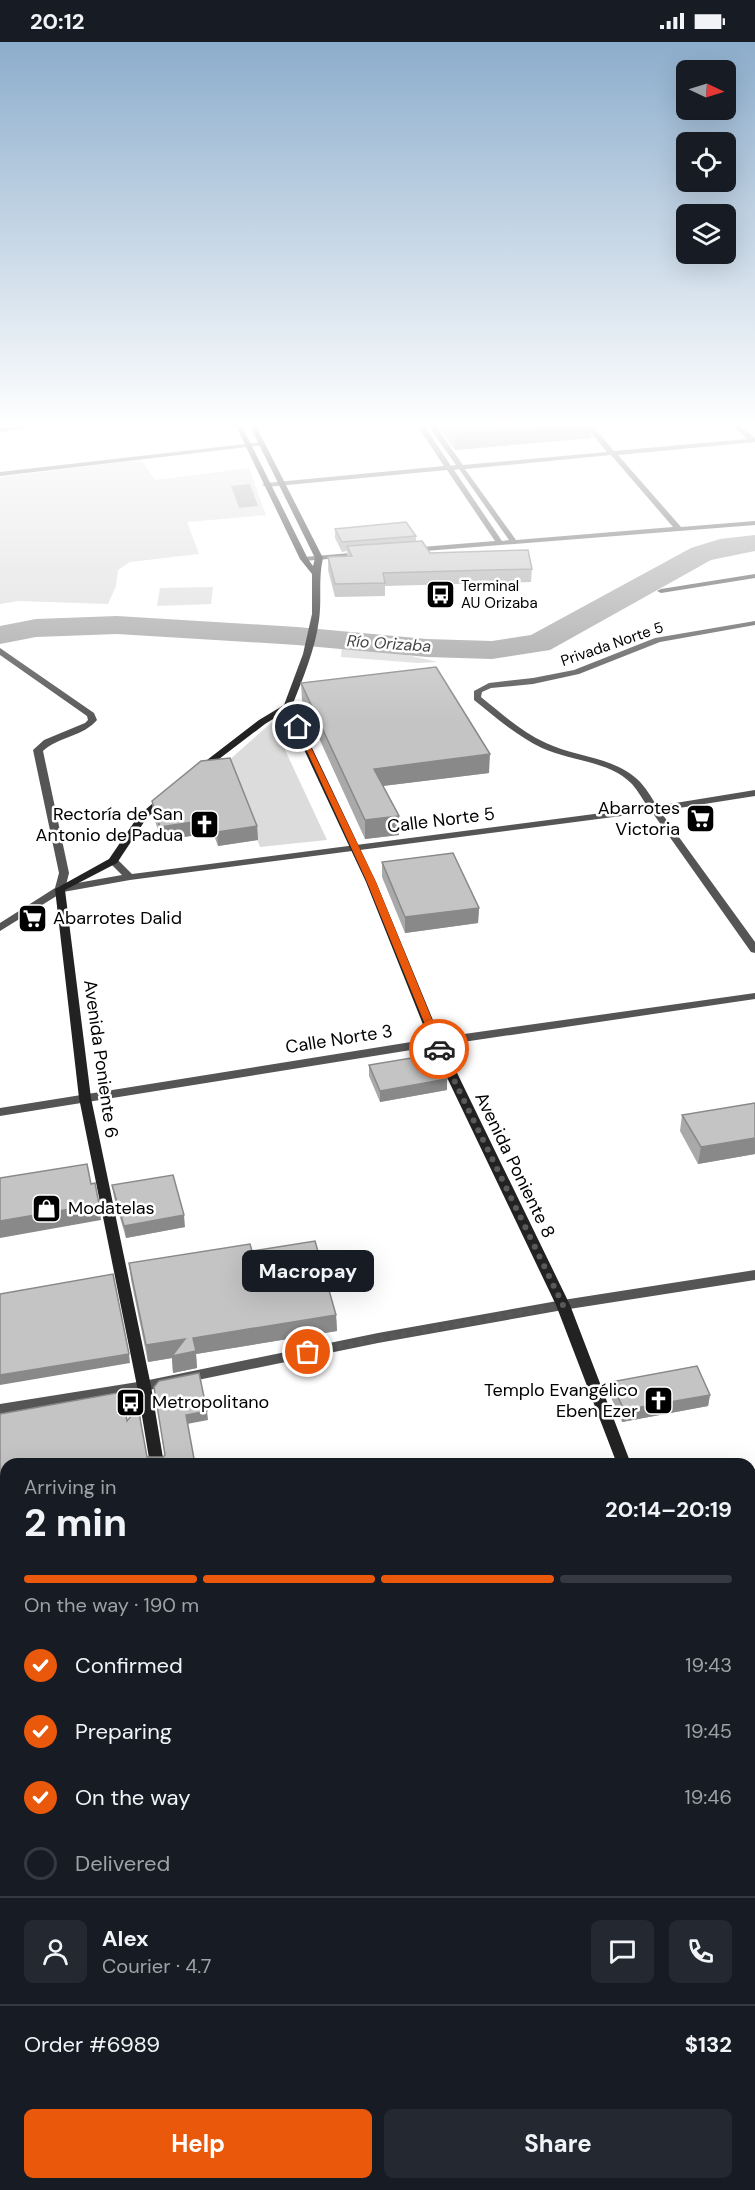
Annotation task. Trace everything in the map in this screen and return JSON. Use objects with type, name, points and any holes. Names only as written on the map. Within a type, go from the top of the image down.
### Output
[{"type":"street","points":[[286,524],[304,559],[315,572]]},
{"type":"street","points":[[192,775],[262,722],[288,706],[308,651],[317,605],[315,572],[319,558],[302,524]]},
{"type":"street","points":[[487,524],[500,543]]},
{"type":"street","points":[[502,524],[514,542]]},
{"type":"street","points":[[675,524],[679,529]]},
{"type":"street","points":[[398,551],[739,524]]},
{"type":"street","points":[[304,559],[376,553]]},
{"type":"street","points":[[661,591],[755,576]]},
{"type":"street","name":"Privada Norte 5","points":[[654,809],[635,782],[626,774],[599,762],[552,750],[537,742],[518,731],[477,698],[478,691],[489,686],[533,681],[576,672],[658,640],[755,623]]},
{"type":"street","name":"Avenida Poniente 6","points":[[0,651],[91,715],[93,720],[88,725],[47,742],[38,750],[64,873],[60,889],[85,1098],[144,1386],[156,1458]]},
{"type":"street","name":"Avenida Poniente 8","points":[[288,706],[371,882],[436,1042],[563,1305],[622,1458]]},
{"type":"street","points":[[60,889],[113,861],[142,817],[174,789]]},
{"type":"street","name":"Calle Norte 5","points":[[0,928],[60,889],[130,877],[654,809],[755,793]]},
{"type":"street","points":[[654,809],[755,950]]},
{"type":"street","points":[[113,861],[130,877]]},
{"type":"street","name":"Calle Norte 3","points":[[0,1112],[436,1042],[755,996]]},
{"type":"street","points":[[0,1410],[144,1386],[378,1338],[563,1305],[755,1275]]},
{"type":"shaded area","points":[[0,524],[188,524],[199,554],[130,562],[118,570],[116,586],[108,604],[18,601],[0,604]]},
{"type":"shaded area","points":[[213,587],[211,604],[157,606],[160,588]]},
{"type":"shaded area","points":[[358,644],[438,662],[418,663],[341,657],[342,646]]},
{"type":"shaded area","points":[[272,722],[327,840],[260,847],[227,762]]},
{"type":"building","points":[[408,524],[416,536],[342,542],[335,529]]},
{"type":"building","points":[[422,541],[430,553],[528,550],[532,569],[383,573],[385,583],[335,584],[328,557],[352,556],[347,546]]},
{"type":"building","points":[[436,667],[490,754],[374,769],[399,816],[365,820],[301,683]]},
{"type":"building","points":[[230,758],[257,826],[217,832],[212,819],[160,827],[152,801],[201,761]]},
{"type":"building","points":[[453,853],[479,908],[405,917],[382,862]]},
{"type":"building","points":[[435,1054],[447,1079],[380,1091],[369,1065]]},
{"type":"building","points":[[755,1103],[755,1138],[701,1147],[682,1115]]},
{"type":"building","points":[[87,1164],[91,1184],[95,1183],[99,1204],[0,1221],[0,1178]]},
{"type":"building","points":[[173,1175],[184,1215],[124,1226],[112,1185]]},
{"type":"building","points":[[315,1241],[336,1315],[193,1338],[196,1351],[172,1356],[185,1339],[146,1345],[129,1263],[250,1244],[252,1251]]},
{"type":"building","points":[[113,1274],[129,1354],[0,1375],[0,1294]]},
{"type":"building","points":[[697,1366],[710,1395],[624,1410],[611,1382]]},
{"type":"building","points":[[199,1373],[207,1411],[186,1415],[194,1458],[0,1458],[0,1414],[122,1392],[127,1421],[138,1407],[147,1457],[163,1457],[165,1455],[154,1387],[159,1381]]},
{"type":"waterway","name":"Río Orizaba","points":[[0,635],[36,628],[117,625],[297,636],[427,648],[492,650],[539,643],[701,554],[720,548],[755,543]]},
{"type":"way so far","points":[[308,1352],[563,1305],[439,1049]]},
{"type":"place","name":"Terminal AU Orizaba","points":[[440,595]]},
{"type":"place","name":"Abarrotes Victoria","points":[[701,818]]},
{"type":"place","name":"Rectoría de San Antonio de Padua","points":[[204,824]]},
{"type":"place","name":"Abarrotes Dalid","points":[[32,918]]},
{"type":"place","name":"Modatelas","points":[[47,1208]]},
{"type":"place","name":"Macropay","points":[[308,1352]]},
{"type":"place","name":"Templo Evangélico Eben Ezer","points":[[659,1400]]},
{"type":"place","name":"Metropolitano","points":[[131,1402]]},
{"type":"route","points":[[298,727],[371,882],[439,1049]]}]
